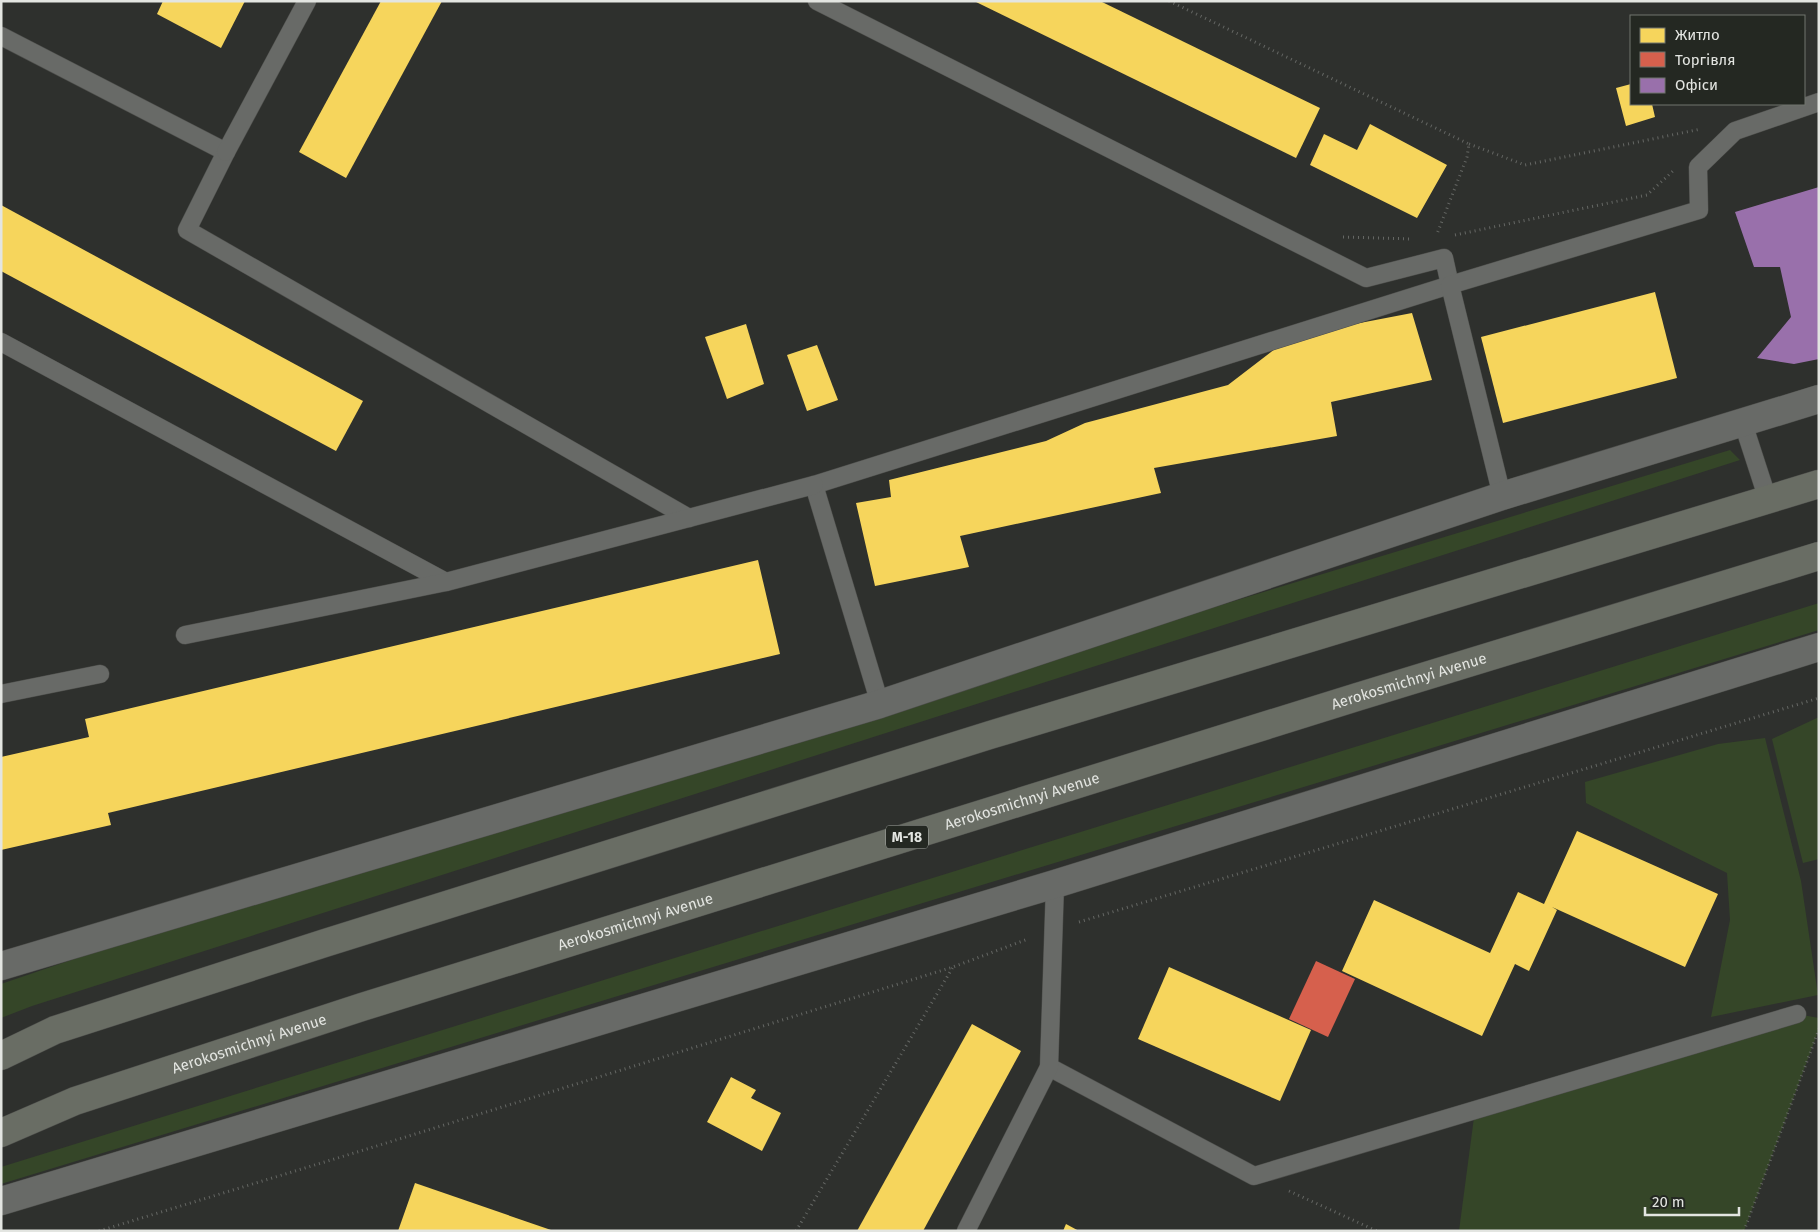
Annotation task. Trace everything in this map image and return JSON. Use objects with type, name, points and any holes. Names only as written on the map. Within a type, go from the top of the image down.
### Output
[{"type":"main road","points":[[1,1046],[990,735],[1819,484]]},
{"type":"main road","name":"Aerokosmichnyi Avenue","points":[[1,1133],[75,1102],[362,1006],[1819,556]]},
{"type":"main road","points":[[1,1056],[55,1030]]},
{"type":"street","points":[[1,966],[880,704],[1502,496],[1819,399]]},
{"type":"street","points":[[1,1201],[1055,884],[1819,647]]},
{"type":"lane","points":[[307,1],[226,152],[187,230],[689,518]]},
{"type":"lane","points":[[817,1],[1366,278],[1444,258],[1502,496]]},
{"type":"lane","points":[[1,36],[226,152]]},
{"type":"lane","points":[[186,635],[446,582],[814,485],[1450,285],[1699,210],[1698,167],[1735,131],[1819,102]]},
{"type":"lane","points":[[1,342],[446,582]]},
{"type":"lane","points":[[1743,423],[1768,500]]},
{"type":"lane","points":[[814,485],[880,704]]},
{"type":"lane","points":[[1,694],[100,674]]},
{"type":"lane","points":[[966,1231],[1049,1067],[1055,884]]},
{"type":"lane","points":[[1049,1067],[1254,1176],[1797,1014]]},
{"type":"path","points":[[1169,1],[1469,144],[1525,165],[1706,127]]},
{"type":"path","points":[[1435,239],[1467,157],[1469,144]]},
{"type":"path","points":[[1454,235],[1647,195],[1676,169]]},
{"type":"path","points":[[1339,237],[1416,239]]},
{"type":"path","points":[[99,1231],[367,1150],[953,967],[1053,930],[1819,698]]},
{"type":"path","points":[[796,1231],[953,967]]},
{"type":"path","points":[[1744,1231],[1819,1029]]},
{"type":"path","points":[[1254,1176],[1376,1231]]},
{"type":"green space","points":[[1730,450],[1740,460],[32,1006],[1,1018],[1,984],[200,916]]},
{"type":"green space","points":[[1819,603],[1819,630],[1,1184],[1,1167]]},
{"type":"green space","points":[[1819,717],[1819,859],[1803,863],[1772,739]]},
{"type":"green space","points":[[1765,738],[1801,881],[1818,995],[1711,1017],[1730,920],[1727,873],[1586,803],[1585,782],[1718,744]]},
{"type":"green space","points":[[1797,1014],[1819,1018],[1819,1029],[1744,1231],[1459,1231],[1475,1110]]},
{"type":"building: Житло","points":[[163,1],[245,1],[221,48],[157,14]]},
{"type":"building: Житло","points":[[381,1],[442,1],[346,178],[299,152]]},
{"type":"building: Житло","points":[[974,1],[1100,1],[1320,108],[1296,158]]},
{"type":"building: Житло","points":[[1630,84],[1630,105],[1652,105],[1655,117],[1626,126],[1616,88]]},
{"type":"building: Житло","points":[[1370,124],[1447,165],[1417,218],[1310,165],[1324,134],[1357,150]]},
{"type":"building: Житло","points":[[1,205],[363,401],[336,451],[1,271]]},
{"type":"building: Житло","points":[[1655,292],[1677,378],[1503,423],[1481,337]]},
{"type":"building: Житло","points":[[1412,313],[1432,380],[1331,402],[1337,436],[1154,468],[1161,493],[960,536],[969,567],[875,586],[856,503],[891,497],[889,480],[1046,441],[1085,423],[1228,385],[1292,336]]},
{"type":"building: Житло","points":[[746,324],[764,384],[727,399],[705,337]]},
{"type":"building: Житло","points":[[817,345],[838,400],[807,411],[787,355]]},
{"type":"building: Житло","points":[[758,560],[780,654],[108,813],[111,825],[1,850],[1,757],[89,737],[85,719]]},
{"type":"building: Житло","points":[[1577,831],[1718,894],[1685,967],[1552,907],[1557,910],[1529,971],[1515,964],[1482,1036],[1342,971],[1374,900],[1490,953],[1518,892],[1544,904]]},
{"type":"building: Житло","points":[[1169,967],[1311,1030],[1280,1101],[1138,1039]]},
{"type":"building: Житло","points":[[972,1024],[1021,1051],[923,1231],[857,1231]]},
{"type":"building: Житло","points":[[731,1077],[756,1090],[751,1098],[781,1113],[762,1151],[707,1122]]},
{"type":"building: Житло","points":[[415,1183],[551,1230],[551,1231],[398,1231]]},
{"type":"building: Житло","points":[[1066,1224],[1079,1231],[1063,1231]]},
{"type":"building: Торгівля","points":[[1316,961],[1355,979],[1328,1037],[1289,1019]]},
{"type":"building: Офіси","points":[[1819,187],[1819,359],[1794,364],[1757,358],[1791,317],[1780,267],[1754,267],[1735,212]]}]
